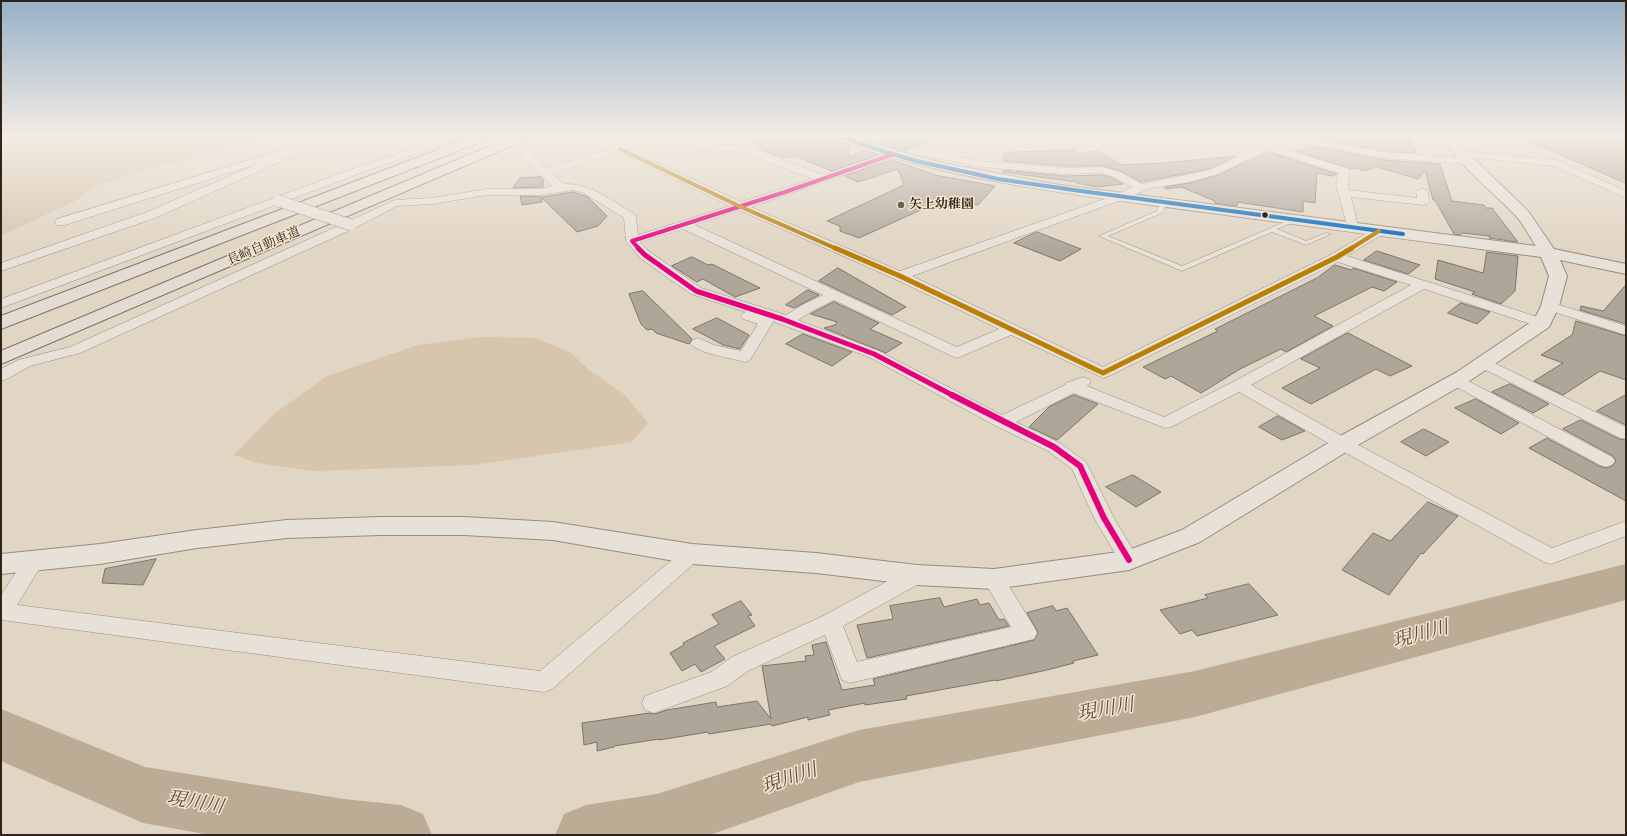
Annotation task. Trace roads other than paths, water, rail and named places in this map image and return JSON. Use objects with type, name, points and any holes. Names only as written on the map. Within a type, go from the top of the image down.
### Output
[{"type":"highway","name":"長崎自動車道","points":[[1,323],[386,174]]},
{"type":"highway","name":"長崎自動車道","points":[[1,358],[434,174]]},
{"type":"street","points":[[61,222],[215,174]]},
{"type":"street","points":[[1,268],[31,256],[106,232],[151,215],[243,174]]},
{"type":"street","points":[[1,304],[349,174]]},
{"type":"street","points":[[546,174],[561,188]]},
{"type":"street","points":[[672,174],[739,206],[900,276],[1103,374]]},
{"type":"street","points":[[810,174],[823,179]]},
{"type":"street","points":[[632,241],[837,174]]},
{"type":"street","points":[[977,174],[1120,197],[1352,226],[1379,231],[1548,253],[1626,269]]},
{"type":"street","points":[[1116,174],[1140,187]]},
{"type":"street","points":[[900,276],[1120,197],[1149,184],[1209,174]]},
{"type":"street","points":[[1344,174],[1342,184],[1346,193],[1352,226]]},
{"type":"street","points":[[1,564],[100,554],[197,539],[287,529],[381,526],[464,526],[553,531],[692,554],[816,563],[917,575],[994,579],[1129,560],[1191,536],[1343,444],[1464,376],[1484,363],[1546,315],[1558,276],[1548,253],[1523,214],[1482,174]]},
{"type":"street","points":[[1580,174],[1626,195]]},
{"type":"street","points":[[1,376],[24,363],[75,350],[352,225],[395,203],[432,201],[487,192],[540,192],[575,187],[588,191],[630,218],[632,241],[645,255],[696,290],[787,321],[874,354],[1002,422],[1054,446],[1080,466],[1104,518],[1129,560]]},
{"type":"street","points":[[1346,193],[1423,202],[1422,191]]},
{"type":"street","points":[[279,201],[352,225]]},
{"type":"street","points":[[682,224],[958,353],[1011,329]]},
{"type":"street","points":[[1002,422],[1072,386],[1103,374],[1337,257],[1379,231]]},
{"type":"street","points":[[1337,257],[1422,284],[1546,315],[1626,332]]},
{"type":"street","points":[[1072,386],[1165,423],[1422,284]]},
{"type":"street","points":[[787,321],[809,307],[834,295]]},
{"type":"street","points":[[698,343],[709,348],[745,357],[766,322],[701,302],[711,296]]},
{"type":"street","points":[[1484,363],[1626,434]]},
{"type":"street","points":[[1455,380],[1606,461]]},
{"type":"street","points":[[1239,384],[1343,444],[1551,557],[1626,528]]},
{"type":"street","points":[[34,561],[2,612],[544,682],[692,554]]},
{"type":"street","points":[[654,703],[719,679],[740,664],[831,622],[917,575]]},
{"type":"street","points":[[831,622],[850,673],[1026,633],[994,579]]},
{"type":"lane","points":[[1164,202],[1160,212],[1102,236],[1182,269],[1296,219]]},
{"type":"lane","points":[[1273,230],[1306,243],[1328,234]]},
{"type":"waterway","name":"現川川","points":[[586,835],[657,824],[859,756],[1195,694],[1626,582]]},
{"type":"waterway","name":"現川川","points":[[1,734],[143,795],[344,829],[401,835]]},
{"type":"place","name":"矢上幼稚園","points":[[901,205]]}]
